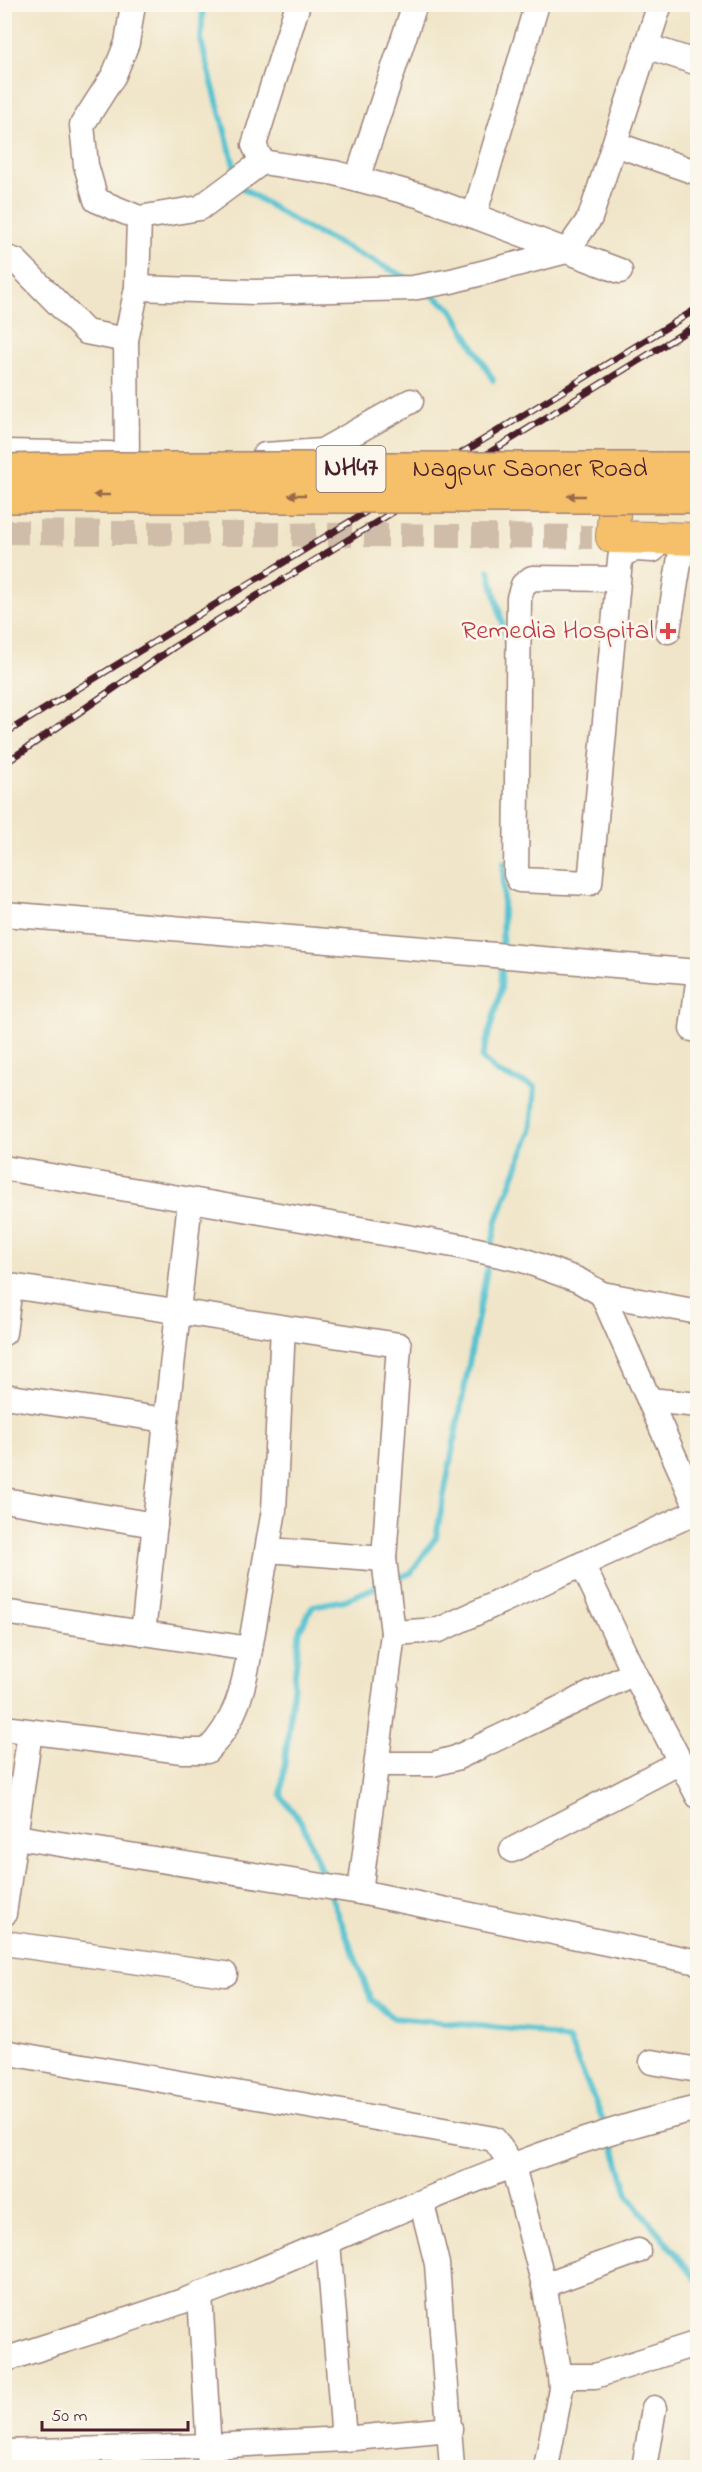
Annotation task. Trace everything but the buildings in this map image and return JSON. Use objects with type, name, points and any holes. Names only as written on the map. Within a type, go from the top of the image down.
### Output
[{"type":"highway","name":"Nagpur Saoner Road","points":[[4,471],[698,469]]},
{"type":"highway","name":"Nagpur Saoner Road","points":[[4,496],[698,496]]},
{"type":"main road","points":[[692,547],[602,537],[619,462],[629,456],[698,456]]},
{"type":"street","points":[[133,4],[127,43],[118,64],[82,125],[86,165],[96,200],[139,218],[201,208],[262,162],[335,173],[421,196],[620,271]]},
{"type":"street","points":[[262,162],[254,145],[298,4]]},
{"type":"street","points":[[357,179],[415,4]]},
{"type":"street","points":[[474,216],[537,4]]},
{"type":"street","points":[[137,288],[255,292],[422,286],[567,251],[590,218],[660,4]]},
{"type":"street","points":[[646,46],[698,63]]},
{"type":"street","points":[[615,144],[698,173]]},
{"type":"street","points":[[127,454],[126,340],[137,288],[139,218]]},
{"type":"street","points":[[4,256],[16,261],[86,332],[126,340]]},
{"type":"street","points":[[4,452],[263,455],[322,451],[411,401]]},
{"type":"street","points":[[618,579],[532,579],[523,585],[519,598],[516,874],[519,880],[590,883],[618,579],[621,554],[626,551],[692,547],[668,631]]},
{"type":"street","points":[[4,914],[698,972]]},
{"type":"street","points":[[698,982],[692,1029],[698,1030]]},
{"type":"street","points":[[4,1168],[459,1246],[523,1260],[578,1280],[602,1294],[698,1312]]},
{"type":"street","points":[[142,1633],[190,1201]]},
{"type":"street","points":[[4,1333],[7,1286],[399,1345],[384,1559],[391,1622],[378,1764],[360,1892]]},
{"type":"street","points":[[391,1622],[439,1630],[698,1511],[602,1294]]},
{"type":"street","points":[[4,1728],[182,1751],[207,1751],[221,1737],[243,1691],[268,1550],[274,1509],[283,1328]]},
{"type":"street","points":[[4,1396],[165,1420]]},
{"type":"street","points":[[650,1400],[698,1405]]},
{"type":"street","points":[[4,1500],[155,1525]]},
{"type":"street","points":[[268,1550],[384,1559]]},
{"type":"street","points":[[582,1564],[634,1673],[698,1796]]},
{"type":"street","points":[[4,1612],[250,1649]]},
{"type":"street","points":[[378,1764],[433,1764],[456,1758],[634,1673]]},
{"type":"street","points":[[4,1914],[10,1835],[30,1732]]},
{"type":"street","points":[[512,1850],[680,1762]]},
{"type":"street","points":[[10,1835],[360,1892],[698,1962]]},
{"type":"street","points":[[4,1944],[225,1974]]},
{"type":"street","points":[[4,2052],[494,2139],[513,2166],[544,2285],[560,2376],[561,2388],[546,2468]]},
{"type":"street","points":[[652,2062],[698,2070]]},
{"type":"street","points":[[4,2360],[200,2294],[513,2166],[645,2120],[698,2108]]},
{"type":"street","points":[[422,2204],[437,2264],[452,2468]]},
{"type":"street","points":[[328,2242],[344,2439]]},
{"type":"street","points":[[544,2285],[638,2251]]},
{"type":"street","points":[[200,2294],[210,2457]]},
{"type":"street","points":[[560,2376],[595,2376],[698,2343]]},
{"type":"street","points":[[644,2468],[654,2408]]},
{"type":"street","points":[[4,2452],[210,2457],[344,2439],[450,2429]]},
{"type":"waterway","points":[[203,4],[201,41],[236,173]]},
{"type":"waterway","points":[[239,186],[301,225],[411,280]]},
{"type":"waterway","points":[[429,293],[452,309],[493,380]]},
{"type":"waterway","points":[[489,570],[508,646]]},
{"type":"waterway","points":[[502,952],[504,863]]},
{"type":"waterway","points":[[491,1249],[497,1220],[531,1131],[535,1087],[498,1073],[482,1058],[501,989],[502,962]]},
{"type":"waterway","points":[[392,1580],[411,1573],[436,1537],[489,1259]]},
{"type":"waterway","points":[[325,1881],[303,1824],[281,1796],[300,1629],[313,1606],[345,1600],[383,1584]]},
{"type":"waterway","points":[[330,1893],[371,1999],[393,2018],[534,2031],[569,2041],[607,2129]]},
{"type":"waterway","points":[[611,2138],[629,2197],[698,2281]]},
{"type":"tunnel","points":[[4,532],[592,537]]},
{"type":"railway","points":[[4,734],[698,308]]},
{"type":"railway","points":[[4,764],[174,647],[698,324]]},
{"type":"place","name":"Remedia Hospital","points":[[668,631]]}]
